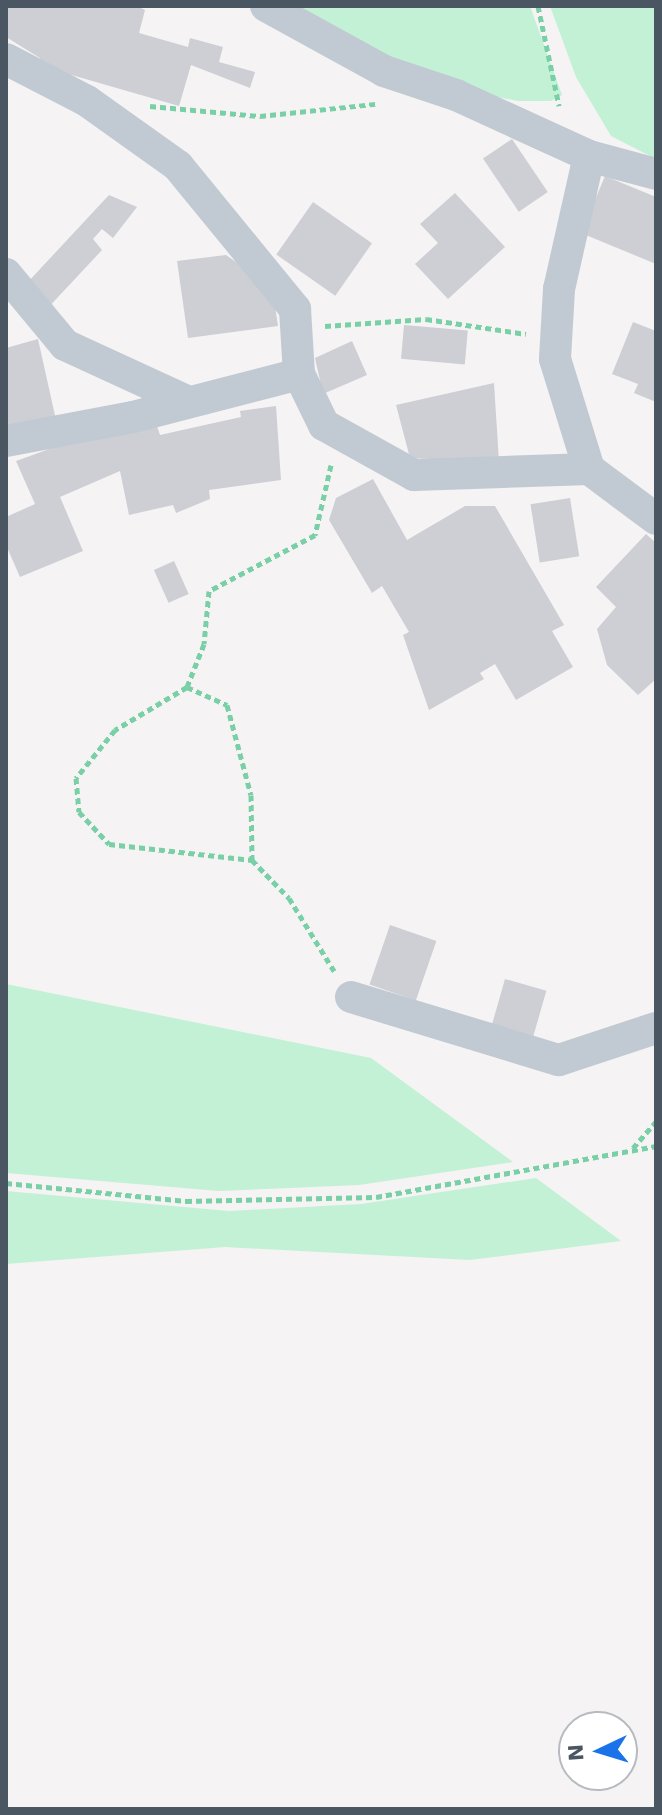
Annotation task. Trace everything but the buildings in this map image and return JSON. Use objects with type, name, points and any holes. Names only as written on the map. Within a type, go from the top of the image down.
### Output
[{"type":"street","points":[[266,6],[384,71],[456,95],[575,150],[656,174]]},
{"type":"street","points":[[6,59],[87,101],[178,166],[295,309],[299,374],[324,425],[414,475],[589,469]]},
{"type":"street","points":[[575,150],[559,289],[555,359],[589,469],[656,519]]},
{"type":"street","points":[[6,274],[65,345],[187,401]]},
{"type":"street","points":[[6,441],[299,374]]},
{"type":"street","points":[[351,997],[559,1060],[656,1028]]},
{"type":"path","points":[[538,6],[575,150]]},
{"type":"path","points":[[87,101],[260,116],[381,103]]},
{"type":"path","points":[[296,328],[426,319],[557,338]]},
{"type":"path","points":[[337,432],[315,535],[209,591],[204,644],[187,687],[115,730],[76,778],[79,812],[109,844],[252,860],[289,898],[351,997]]},
{"type":"path","points":[[187,687],[227,705],[251,795],[252,860]]},
{"type":"path","points":[[632,1149],[656,1122]]},
{"type":"path","points":[[6,1183],[186,1201],[376,1197],[656,1146]]},
{"type":"green space","points":[[297,6],[530,6],[562,95],[551,101],[518,101],[483,94],[399,65]]},
{"type":"green space","points":[[550,6],[656,6],[656,159],[611,136],[576,77]]},
{"type":"green space","points":[[6,984],[371,1058],[513,1162],[359,1185],[219,1191],[6,1173]]},
{"type":"green space","points":[[536,1178],[621,1241],[470,1260],[225,1247],[6,1264],[6,1191],[229,1211],[361,1204]]}]
